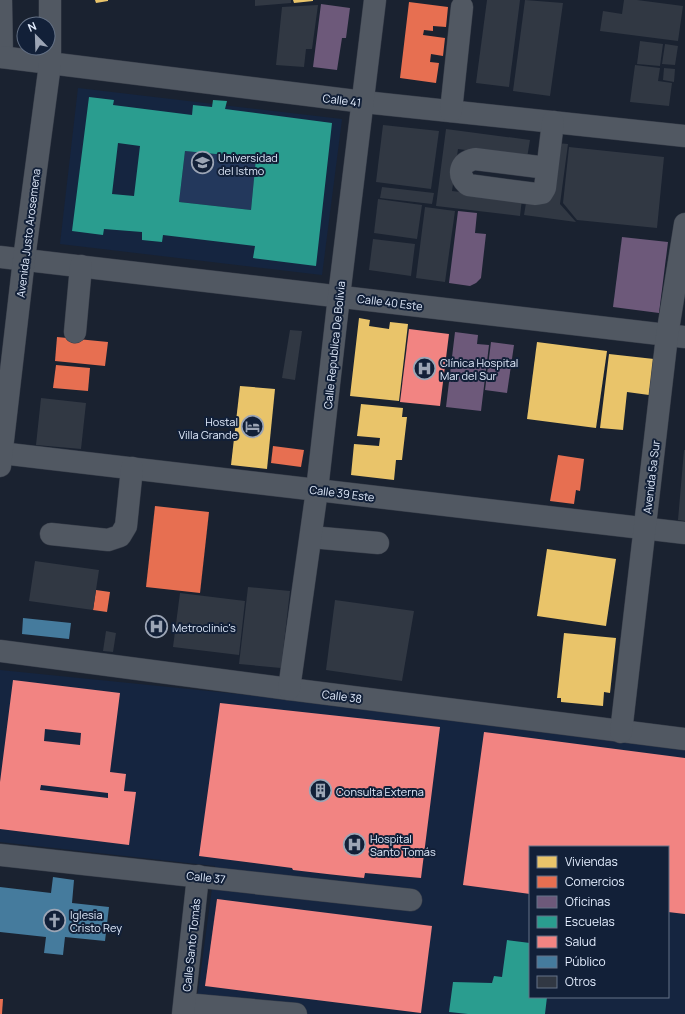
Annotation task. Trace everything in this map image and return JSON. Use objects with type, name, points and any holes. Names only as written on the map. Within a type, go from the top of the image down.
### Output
[{"type":"street","points":[[1,0],[1,57]]},
{"type":"street","name":"Avenida Justo Arosemena","points":[[0,457],[50,64],[50,0]]},
{"type":"street","name":"Calle Republica De Bolivia","points":[[289,689],[317,490],[375,0]]},
{"type":"street","points":[[450,111],[462,7]]},
{"type":"street","name":"Calle 41","points":[[1,57],[364,102],[685,136]]},
{"type":"street","points":[[547,168],[552,122]]},
{"type":"street","name":"Avenida 5a Sur","points":[[621,732],[645,528],[676,336],[685,224]]},
{"type":"street","name":"Calle 40 Este","points":[[0,257],[676,336]]},
{"type":"street","points":[[75,332],[81,266]]},
{"type":"street","name":"Calle 39 Este","points":[[0,457],[132,468],[685,533]]},
{"type":"street","points":[[51,534],[108,540],[120,536],[126,526],[132,468]]},
{"type":"street","points":[[311,537],[378,543]]},
{"type":"street","name":"Calle 38","points":[[0,651],[621,732],[685,739]]},
{"type":"street","name":"Calle 37","points":[[0,855],[411,900]]},
{"type":"street","name":"Calle Santo Tomás","points":[[184,1009],[198,876]]},
{"type":"street","points":[[184,1009],[296,1014]]},
{"type":"shaded area","name":"Universidad del Istmo","points":[[78,88],[342,119],[322,275],[60,244]]},
{"type":"shaded area","points":[[185,151],[256,158],[251,210],[179,202]]},
{"type":"shaded area","name":"Hospital Santo Tomás","points":[[0,670],[685,739],[685,1014],[195,1014],[215,866],[0,842]]},
{"type":"building: Viviendas","points":[[95,0],[108,0],[108,1],[96,3]]},
{"type":"building: Viviendas","points":[[293,0],[313,0],[313,1],[294,3]]},
{"type":"building: Viviendas","points":[[359,318],[370,320],[369,326],[389,329],[390,322],[408,324],[399,401],[350,396]]},
{"type":"building: Viviendas","points":[[537,342],[607,351],[596,428],[527,419]]},
{"type":"building: Viviendas","points":[[609,354],[654,359],[649,395],[627,392],[623,430],[600,428]]},
{"type":"building: Viviendas","name":"Hostal Villa Grande","points":[[240,386],[275,389],[267,469],[231,465]]},
{"type":"building: Viviendas","points":[[361,404],[403,408],[402,417],[407,417],[402,460],[396,460],[394,480],[351,475],[354,444],[379,446],[380,438],[357,436]]},
{"type":"building: Viviendas","points":[[547,549],[616,559],[606,626],[537,616]]},
{"type":"building: Viviendas","points":[[564,633],[616,638],[610,693],[604,692],[603,706],[561,702],[561,698],[557,698]]},
{"type":"building: Comercios","points":[[409,2],[448,7],[446,27],[433,26],[433,31],[424,30],[423,35],[445,38],[443,56],[431,54],[430,62],[439,63],[436,83],[400,78]]},
{"type":"building: Comercios","points":[[57,337],[108,342],[105,366],[55,361]]},
{"type":"building: Comercios","points":[[56,365],[90,368],[88,391],[53,388]]},
{"type":"building: Comercios","points":[[273,446],[304,450],[301,467],[271,463]]},
{"type":"building: Comercios","points":[[558,455],[584,459],[580,491],[576,490],[574,504],[550,501]]},
{"type":"building: Comercios","points":[[155,506],[209,512],[200,593],[146,587]]},
{"type":"building: Comercios","points":[[96,590],[110,592],[107,612],[93,610]]},
{"type":"building: Comercios","points":[[0,999],[3,999],[2,1014],[0,1014]]},
{"type":"building: Oficinas","points":[[321,4],[350,8],[346,38],[342,38],[337,70],[313,67]]},
{"type":"building: Oficinas","points":[[458,211],[477,213],[475,233],[486,234],[481,278],[470,286],[449,283]]},
{"type":"building: Oficinas","points":[[622,237],[668,242],[659,313],[613,307]]},
{"type":"building: Oficinas","points":[[455,332],[478,335],[477,344],[489,345],[481,411],[446,407]]},
{"type":"building: Oficinas","points":[[491,342],[514,345],[507,393],[485,390]]},
{"type":"building: Escuelas","name":"Universidad del Istmo","points":[[89,97],[114,100],[113,105],[192,115],[193,105],[212,107],[213,100],[227,101],[225,109],[332,123],[316,266],[253,258],[255,246],[163,235],[162,242],[142,240],[142,232],[104,229],[103,235],[72,231]],"holes":[[[118,143],[140,146],[134,196],[112,194]],[[185,151],[256,158],[251,210],[179,202]]]},
{"type":"building: Escuelas","points":[[507,940],[529,943],[529,998],[547,998],[545,1014],[468,1014],[449,1012],[453,982],[492,983],[494,976],[502,977]]},
{"type":"building: Salud","name":"Clínica Hospital Mar del Sur","points":[[409,329],[449,334],[440,406],[400,402]]},
{"type":"building: Salud","points":[[13,680],[120,693],[110,772],[126,774],[124,791],[136,792],[129,845],[0,829],[0,782]],"holes":[[[45,729],[81,733],[80,745],[44,741]],[[41,785],[108,793],[108,798],[40,790]]]},
{"type":"building: Salud","name":"Consulta Externa","points":[[220,703],[440,727],[421,878],[365,873],[364,878],[293,870],[292,868],[199,856]]},
{"type":"building: Salud","points":[[484,732],[685,758],[685,914],[669,912],[669,846],[529,846],[529,894],[463,885]]},
{"type":"building: Salud","points":[[217,899],[432,926],[421,1013],[205,986]]},
{"type":"building: Público","points":[[23,618],[71,623],[69,639],[22,634]]},
{"type":"building: Público","name":"Iglesia Cristo Rey","points":[[53,877],[74,880],[72,903],[109,907],[105,941],[65,937],[63,955],[44,953],[46,937],[0,932],[0,887],[51,893]]},
{"type":"building: Otros","points":[[255,0],[291,0],[291,3],[255,6]]},
{"type":"building: Otros","points":[[487,0],[520,0],[509,87],[476,83]]},
{"type":"building: Otros","points":[[525,0],[563,3],[550,96],[513,91]]},
{"type":"building: Otros","points":[[624,0],[637,0],[683,6],[678,41],[600,31],[603,11],[622,14]]},
{"type":"building: Otros","points":[[318,5],[312,49],[306,49],[304,67],[276,65],[282,7]]},
{"type":"building: Otros","points":[[640,41],[663,44],[660,66],[637,64]]},
{"type":"building: Otros","points":[[665,44],[678,46],[675,65],[662,64]]},
{"type":"building: Otros","points":[[635,65],[660,68],[658,81],[672,83],[669,106],[630,102]]},
{"type":"building: Otros","points":[[664,68],[675,69],[674,82],[663,80]]},
{"type":"building: Otros","points":[[383,125],[439,131],[431,189],[376,182]]},
{"type":"building: Otros","points":[[446,129],[530,140],[527,158],[458,149],[452,191],[522,199],[520,216],[436,206]]},
{"type":"building: Otros","points":[[556,143],[568,144],[560,204],[576,222],[524,215],[527,197]]},
{"type":"building: Otros","points":[[569,147],[664,157],[657,228],[577,220],[563,203]]},
{"type":"building: Otros","points":[[382,187],[434,193],[432,204],[380,198]]},
{"type":"building: Otros","points":[[378,199],[422,205],[417,239],[374,233]]},
{"type":"building: Otros","points":[[425,207],[455,211],[445,282],[416,278]]},
{"type":"building: Otros","points":[[373,239],[415,244],[411,276],[369,270]]},
{"type":"building: Otros","points":[[290,330],[302,331],[295,380],[282,378]]},
{"type":"building: Otros","points":[[41,398],[86,403],[81,449],[36,445]]},
{"type":"building: Otros","points":[[685,450],[685,521],[678,520]]},
{"type":"building: Otros","points":[[35,561],[99,570],[93,610],[29,601]]},
{"type":"building: Otros","points":[[248,587],[290,591],[281,668],[239,664]]},
{"type":"building: Otros","points":[[180,593],[245,601],[239,655],[173,647]]},
{"type":"building: Otros","points":[[335,600],[414,611],[402,681],[326,670]]},
{"type":"building: Otros","points":[[106,631],[116,633],[113,652],[103,651]]},
{"type":"place","name":"Universidad del Istmo","points":[[203,163]]},
{"type":"place","name":"Clínica Hospital Mar del Sur","points":[[424,368]]},
{"type":"place","name":"Hostal Villa Grande","points":[[253,427]]},
{"type":"place","name":"Metroclinic's","points":[[156,627]]},
{"type":"place","name":"Consulta Externa","points":[[320,791]]},
{"type":"place","name":"Hospital Santo Tomás","points":[[354,844]]},
{"type":"place","name":"Iglesia Cristo Rey","points":[[54,920]]}]
